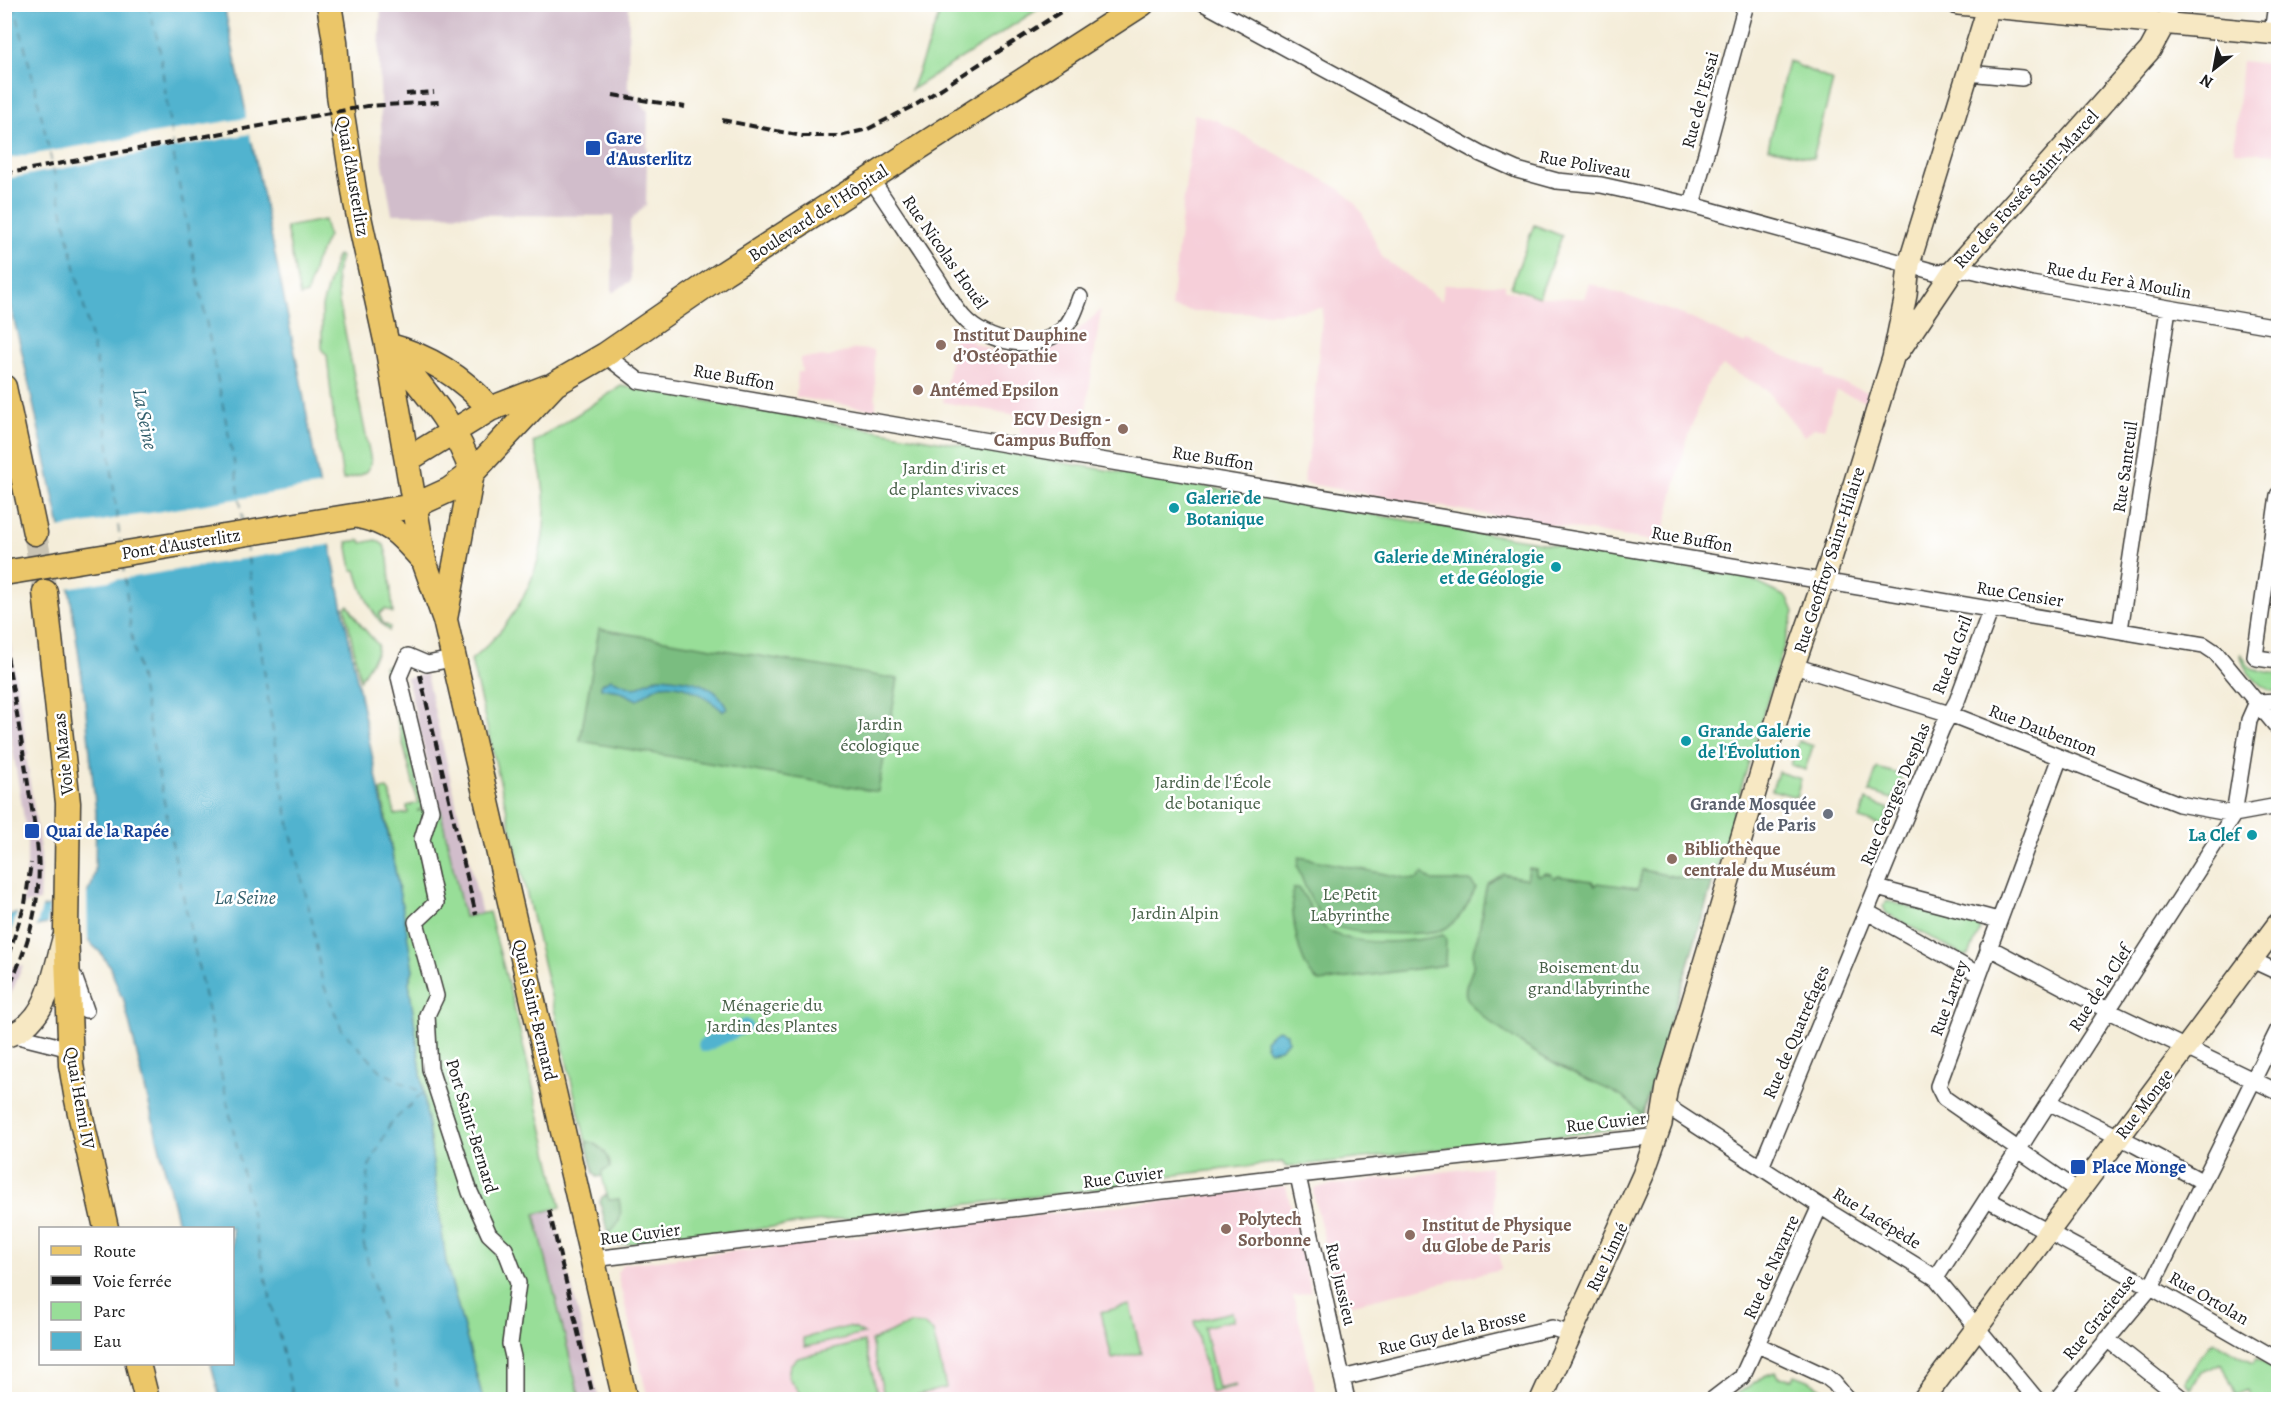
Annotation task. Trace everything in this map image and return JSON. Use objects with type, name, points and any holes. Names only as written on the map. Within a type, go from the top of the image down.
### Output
[{"type":"main road","name":"Quai d'Austerlitz","points":[[329,4],[335,41],[339,95],[356,203],[387,345],[407,460]]},
{"type":"main road","name":"Boulevard de l'Hôpital","points":[[414,506],[449,490],[472,473],[555,384],[605,355],[724,273],[1142,4]]},
{"type":"main road","points":[[387,345],[407,350],[447,369],[472,389],[490,409]]},
{"type":"main road","points":[[387,345],[435,405],[464,450],[472,473]]},
{"type":"main road","points":[[407,460],[490,409],[555,384]]},
{"type":"main road","points":[[4,387],[35,533]]},
{"type":"main road","name":"Quai Saint-Bernard","points":[[407,460],[424,561],[445,620],[452,659],[625,1400]]},
{"type":"main road","name":"Quai Saint-Bernard","points":[[445,620],[472,473]]},
{"type":"main road","name":"Pont d'Austerlitz","points":[[4,573],[414,506]]},
{"type":"main road","points":[[357,515],[378,520],[393,528],[424,561]]},
{"type":"main road","name":"Voie Mazas","points":[[45,592],[68,803],[66,930]]},
{"type":"main road","name":"Quai Henri IV","points":[[66,930],[62,963],[70,1048],[77,1100],[106,1227]]},
{"type":"main road","points":[[138,1365],[147,1400]]},
{"type":"street","name":"Rue Poliveau","points":[[1205,4],[1470,148],[1517,170],[1557,181],[1601,185],[1692,205],[1935,272],[1953,271]]},
{"type":"street","name":"Rue de l'Essai","points":[[1692,205],[1746,4]]},
{"type":"street","points":[[1958,4],[2168,14],[2275,33],[2276,4]]},
{"type":"street","name":"Rue Geoffroy Saint-Hilaire","points":[[1664,1108],[1667,1087],[1794,666],[1893,358],[1906,295],[1909,264],[1988,6]]},
{"type":"street","name":"Rue des Fossés Saint-Marcel","points":[[1893,358],[1953,271],[2150,50],[2168,14]]},
{"type":"street","points":[[1968,73],[2022,78]]},
{"type":"street","name":"Rue Nicolas Houël","points":[[871,179],[963,317],[988,334],[998,339],[1019,342],[1031,342],[1053,336],[1069,323],[1080,297]]},
{"type":"street","name":"Rue du Fer à Moulin","points":[[1953,271],[1971,270],[2031,284],[2278,327]]},
{"type":"street","name":"Rue Santeuil","points":[[2120,630],[2168,309]]},
{"type":"street","name":"Rue Buffon","points":[[605,355],[639,381],[1822,581]]},
{"type":"street","points":[[2278,495],[2255,654],[2257,658],[2278,661]]},
{"type":"street","name":"Rue Censier","points":[[1822,581],[2204,645],[2211,649],[2257,702]]},
{"type":"street","name":"Rue du Gril","points":[[1950,714],[1991,609]]},
{"type":"street","name":"Port Saint-Bernard","points":[[452,659],[427,664],[408,656],[399,677],[432,810],[422,839],[436,903],[416,922],[436,996],[427,1015],[430,1069],[470,1192],[489,1234],[505,1249],[518,1283],[510,1344],[513,1357],[513,1400]]},
{"type":"street","name":"Rue Daubenton","points":[[1794,666],[1950,714],[2179,804],[2234,814],[2278,806]]},
{"type":"street","points":[[2257,702],[2278,701]]},
{"type":"street","points":[[2257,702],[2278,728]]},
{"type":"street","name":"Rue de la Clef","points":[[1936,1278],[2234,814],[2248,720],[2257,702]]},
{"type":"street","name":"Rue Georges Desplas","points":[[1867,912],[1942,728],[1950,714]]},
{"type":"street","name":"Rue Larrey","points":[[2060,757],[1938,1086],[1944,1098],[2078,1191]]},
{"type":"street","points":[[1877,888],[1998,920]]},
{"type":"street","points":[[1867,912],[1978,974]]},
{"type":"street","name":"Rue de Quatrefages","points":[[1761,1167],[1867,912]]},
{"type":"street","name":"Rue Monge","points":[[1923,1400],[2278,924]]},
{"type":"street","points":[[1988,947],[2109,1011],[2278,1092]]},
{"type":"street","points":[[2252,960],[2278,972]]},
{"type":"street","points":[[62,963],[86,1010]]},
{"type":"street","points":[[9,1036],[32,1022],[40,1011],[62,963]]},
{"type":"street","name":"Rue Gracieuse","points":[[2057,1400],[2151,1287],[2278,1030]]},
{"type":"street","points":[[9,1036],[70,1048]]},
{"type":"street","points":[[2048,1102],[2203,1182]]},
{"type":"street","name":"Rue Linné","points":[[1543,1399],[1629,1208],[1658,1136],[1664,1108]]},
{"type":"street","name":"Rue Lacépède","points":[[1664,1108],[1936,1278],[2037,1400]]},
{"type":"street","name":"Rue Cuvier","points":[[593,1259],[1658,1136]]},
{"type":"street","name":"Rue Jussieu","points":[[1298,1176],[1347,1400]]},
{"type":"street","points":[[1987,1199],[2151,1287]]},
{"type":"street","name":"Rue de Navarre","points":[[1820,1206],[1758,1345],[1825,1376],[1848,1400]]},
{"type":"street","name":"Rue Ortolan","points":[[2151,1287],[2278,1360]]},
{"type":"street","name":"Rue Guy de la Brosse","points":[[1342,1378],[1552,1328],[1571,1334]]},
{"type":"street","points":[[2107,1339],[2184,1400]]},
{"type":"street","points":[[1712,1400],[1742,1377],[1758,1345]]},
{"type":"shaded area","name":"Gare d'Austerlitz","points":[[381,5],[629,5],[628,88],[648,111],[646,205],[630,221],[631,281],[612,293],[613,216],[392,214],[382,158],[379,55]]},
{"type":"shaded area","points":[[2242,61],[2278,65],[2278,154],[2234,151]]},
{"type":"shaded area","points":[[1194,114],[1216,120],[1340,189],[1362,213],[1383,258],[1442,301],[1444,285],[1505,285],[1505,290],[1539,297],[1584,298],[1589,283],[1686,316],[1745,344],[1747,341],[1826,372],[1824,377],[1868,392],[1865,401],[1837,391],[1824,428],[1814,428],[1804,436],[1766,389],[1723,366],[1708,383],[1688,435],[1661,542],[1303,483],[1310,445],[1323,308],[1277,313],[1192,311],[1171,307]]},
{"type":"shaded area","points":[[1101,310],[1081,445],[1020,435],[1022,416],[943,402],[956,328],[974,343],[990,350],[1017,354],[1034,353],[1063,343]]},
{"type":"shaded area","points":[[856,349],[874,350],[876,410],[796,397],[798,372],[802,372],[800,358],[829,357]]},
{"type":"shaded area","points":[[10,642],[41,856],[39,901],[22,905],[27,867],[27,837],[5,701],[5,643]]},
{"type":"shaded area","points":[[426,674],[482,914],[464,917],[407,678]]},
{"type":"shaded area","points":[[23,965],[14,987],[5,1004],[5,968]]},
{"type":"shaded area","name":"Institut de Physique du Globe de Paris","points":[[1490,1166],[1501,1269],[1340,1307],[1313,1192],[1316,1187]]},
{"type":"shaded area","points":[[1286,1186],[1311,1292],[1293,1296],[1318,1399],[648,1399],[617,1273],[623,1264]]},
{"type":"shaded area","points":[[553,1209],[599,1399],[580,1399],[535,1213]]},
{"type":"green space","points":[[943,4],[1045,5],[911,90]]},
{"type":"green space","points":[[1788,61],[1833,81],[1813,158],[1768,148]]},
{"type":"green space","points":[[324,220],[328,236],[315,263],[307,294],[300,296],[286,227]]},
{"type":"green space","points":[[1534,225],[1562,236],[1539,297],[1511,287]]},
{"type":"green space","points":[[337,255],[341,257],[336,274],[339,302],[371,461],[364,473],[343,480],[327,355],[322,350],[322,306]]},
{"type":"green space","points":[[621,386],[1746,577],[1788,598],[1794,612],[1643,1115],[1629,1127],[1584,1133],[1286,1167],[1283,1162],[1159,1177],[1153,1182],[1116,1187],[611,1246],[600,1202],[602,1197],[607,1195],[602,1176],[597,1177],[593,1172],[471,660],[494,638],[513,614],[538,561],[545,504],[541,474],[533,443]]},
{"type":"green space","points":[[361,540],[362,543],[376,540],[384,545],[388,559],[393,613],[385,609],[379,614],[383,623],[390,627],[389,631],[372,610],[364,595],[356,570],[352,570],[347,542]]},
{"type":"green space","points":[[348,605],[378,645],[376,654],[360,680],[345,607]]},
{"type":"green space","name":"Jardin écologique","points":[[599,629],[898,679],[878,792],[580,741]]},
{"type":"green space","points":[[2241,653],[2252,669],[2278,674],[2278,692],[2265,688],[2248,673]]},
{"type":"green space","points":[[393,665],[393,675],[423,807],[417,811],[440,808],[464,917],[489,912],[514,1006],[561,1207],[535,1214],[580,1399],[483,1399],[446,1262],[409,982],[413,970],[381,790],[387,789],[390,793],[395,815],[408,813],[407,806],[418,803],[384,667]]},
{"type":"green space","points":[[1799,741],[1813,746],[1805,770],[1791,765]]},
{"type":"green space","points":[[1877,768],[1903,775],[1893,799],[1869,792]]},
{"type":"green space","points":[[1778,772],[1801,779],[1796,797],[1772,790]]},
{"type":"green space","points":[[1866,800],[1889,809],[1883,826],[1860,819]]},
{"type":"green space","name":"Le Petit Labyrinthe","points":[[1299,857],[1411,879],[1417,879],[1422,873],[1433,881],[1470,881],[1476,888],[1460,915],[1452,924],[1438,931],[1407,934],[1354,931],[1332,925],[1320,913],[1310,898],[1297,866]]},
{"type":"green space","name":"Boisement du grand labyrinthe","points":[[1529,868],[1536,869],[1536,874],[1539,876],[1545,873],[1551,874],[1554,878],[1558,876],[1592,881],[1595,886],[1597,883],[1638,888],[1642,870],[1712,884],[1642,1116],[1630,1103],[1615,1093],[1570,1072],[1518,1042],[1484,1017],[1472,1006],[1466,996],[1487,884],[1503,874],[1527,879]]},
{"type":"green space","points":[[1299,888],[1324,927],[1349,939],[1382,942],[1416,940],[1443,935],[1446,938],[1445,965],[1320,982],[1312,976],[1306,966],[1297,940],[1292,899],[1293,889]]},
{"type":"green space","points":[[1887,901],[1978,925],[1980,930],[1969,955],[1964,956],[1886,913],[1883,906]]},
{"type":"green space","points":[[586,1141],[599,1147],[606,1154],[610,1168],[602,1171],[602,1176],[597,1177],[594,1173]]},
{"type":"green space","points":[[607,1195],[609,1200],[619,1199],[621,1209],[616,1226],[608,1234],[600,1202],[602,1197]]},
{"type":"green space","points":[[1130,1305],[1141,1353],[1112,1359],[1101,1312]]},
{"type":"green space","points":[[1232,1312],[1234,1320],[1204,1327],[1218,1389],[1235,1385],[1236,1387],[1210,1393],[1194,1321]]},
{"type":"green space","points":[[910,1324],[924,1325],[933,1332],[946,1388],[898,1399],[885,1399],[871,1341]]},
{"type":"green space","points":[[848,1327],[864,1334],[805,1347],[803,1338]]},
{"type":"green space","points":[[864,1342],[879,1399],[804,1399],[788,1377],[790,1365],[798,1358]]},
{"type":"green space","points":[[2214,1342],[2253,1363],[2256,1358],[2278,1371],[2278,1389],[2275,1396],[2278,1399],[2252,1399],[2248,1390],[2236,1395],[2222,1363],[2201,1372],[2191,1389],[2186,1381],[2203,1353]]},
{"type":"green space","points":[[1775,1372],[1778,1377],[1793,1379],[1795,1375],[1806,1379],[1835,1399],[1729,1399],[1764,1376]]},
{"type":"water","name":"La Seine","points":[[5,5],[224,5],[300,377],[330,544],[405,920],[413,970],[409,982],[446,1262],[483,1399],[220,1399],[211,1365],[234,1365],[234,1227],[179,1227],[123,997],[110,967],[100,952],[88,941],[47,924],[5,932],[5,916],[67,902],[87,893],[95,870],[96,813],[84,692],[61,532],[5,285]]},
{"type":"water","points":[[658,677],[689,681],[708,687],[716,692],[727,709],[723,711],[703,696],[687,688],[671,684],[659,686],[637,700],[619,691],[601,688],[601,684],[611,679],[635,688]]},
{"type":"water","points":[[1278,1030],[1287,1033],[1288,1041],[1280,1049],[1270,1051],[1266,1047],[1265,1040]]},
{"type":"pier","points":[[249,108],[255,141],[251,142],[250,134],[5,179],[5,159],[246,118],[245,109]]},
{"type":"pier","points":[[323,485],[334,544],[67,588],[58,528]]},
{"type":"pier","points":[[87,886],[88,945],[68,934],[47,928],[50,904],[77,896],[85,891]]},
{"type":"pier","points":[[43,905],[35,930],[10,934],[18,911]]},
{"type":"waterway","points":[[705,1045],[745,1026]]},
{"type":"ferry route","points":[[14,4],[35,87],[102,388],[120,541]]},
{"type":"ferry route","points":[[148,4],[159,45],[175,164],[236,472],[243,521]]},
{"type":"ferry route","points":[[246,544],[275,746],[290,829],[312,921],[322,981],[342,1030],[382,1072],[423,1093],[390,1124],[369,1167],[363,1241],[401,1400]]},
{"type":"ferry route","points":[[123,564],[131,632],[175,858],[256,1236],[294,1400]]},
{"type":"tunnel","points":[[35,533],[45,592]]},
{"type":"railway","points":[[722,120],[802,136],[840,136],[868,129],[917,104],[1073,4]]},
{"type":"railway","points":[[406,94],[434,92]]},
{"type":"railway","points":[[613,95],[685,107]]},
{"type":"railway","points":[[4,174],[367,106],[440,102]]},
{"type":"railway","points":[[4,995],[11,983],[31,929],[39,875],[35,827],[5,643]]},
{"type":"railway","points":[[420,675],[476,915]]},
{"type":"railway","points":[[4,968],[25,904],[31,863]]},
{"type":"railway","points":[[549,1210],[594,1400]]},
{"type":"place","name":"Gare d'Austerlitz","points":[[593,148]]},
{"type":"place","name":"Institut Dauphine d’Ostéopathie","points":[[941,345]]},
{"type":"place","name":"Antémed Epsilon","points":[[918,390]]},
{"type":"place","name":"ECV Design - Campus Buffon","points":[[1123,429]]},
{"type":"place","name":"Galerie de Botanique","points":[[1174,508]]},
{"type":"place","name":"Galerie de Minéralogie et de Géologie","points":[[1556,567]]},
{"type":"place","name":"Grande Galerie de l'Évolution","points":[[1686,741]]},
{"type":"place","name":"Grande Mosquée de Paris","points":[[1828,814]]},
{"type":"place","name":"Quai de la Rapée","points":[[32,831]]},
{"type":"place","name":"La Clef","points":[[2252,835]]},
{"type":"place","name":"Bibliothèque centrale du Muséum","points":[[1672,859]]},
{"type":"place","name":"Place Monge","points":[[2078,1167]]},
{"type":"place","name":"Polytech Sorbonne","points":[[1226,1229]]},
{"type":"place","name":"Institut de Physique du Globe de Paris","points":[[1410,1235]]},
{"type":"park label","name":"Jardin d'iris et de plantes vivaces","points":[[954,478]]},
{"type":"park label","name":"Jardin de l'École de botanique","points":[[1213,792]]},
{"type":"park label","name":"Jardin Alpin","points":[[1175,913]]},
{"type":"park label","name":"Ménagerie du Jardin des Plantes","points":[[772,1015]]}]
